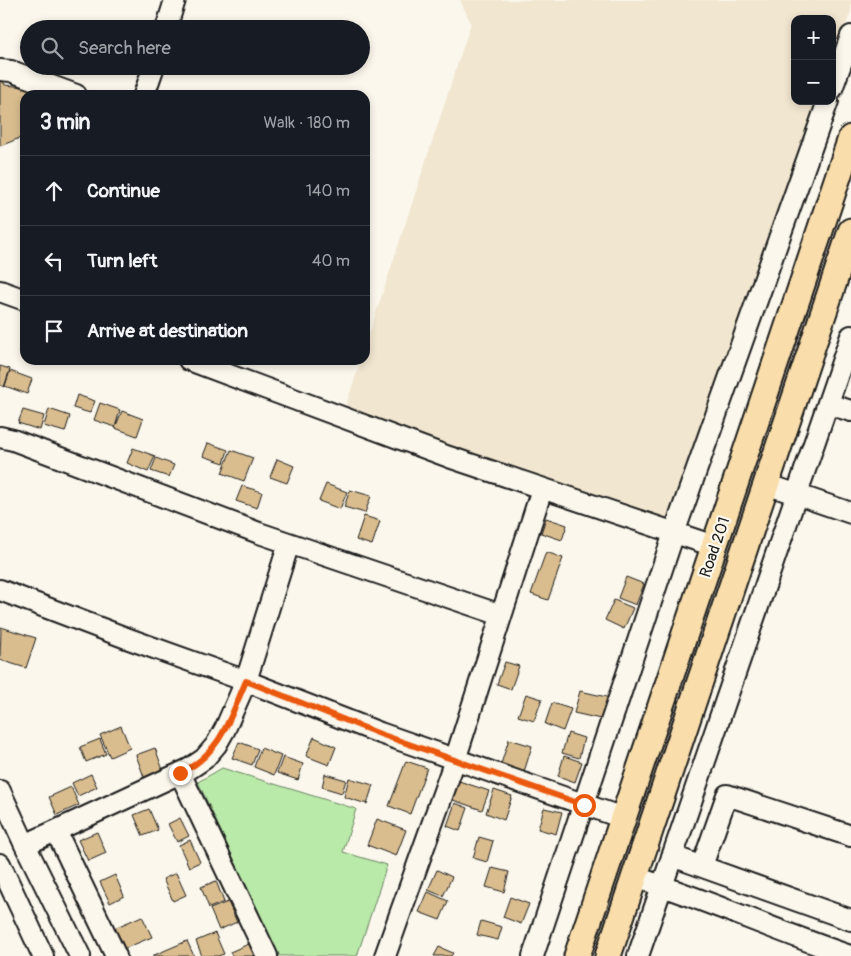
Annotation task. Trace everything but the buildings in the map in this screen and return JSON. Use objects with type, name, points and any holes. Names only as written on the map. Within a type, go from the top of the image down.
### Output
[{"type":"main road","name":"Road 201","points":[[576,956],[851,138]]},
{"type":"main road","name":"Road 201","points":[[608,956],[851,231]]},
{"type":"street","points":[[169,20],[175,0]]},
{"type":"street","points":[[836,78],[851,36]]},
{"type":"street","points":[[0,70],[11,70],[20,73]]},
{"type":"street","points":[[24,75],[63,90]]},
{"type":"street","points":[[146,90],[151,75]]},
{"type":"street","points":[[533,956],[674,533],[827,105]]},
{"type":"street","points":[[0,292],[20,298]]},
{"type":"street","points":[[638,956],[851,336]]},
{"type":"street","points":[[203,365],[450,457],[714,546]]},
{"type":"street","points":[[828,404],[851,411]]},
{"type":"street","points":[[0,437],[13,440],[289,543],[501,615]]},
{"type":"street","points":[[766,484],[851,513]]},
{"type":"street","points":[[385,956],[455,760],[542,489]]},
{"type":"street","points":[[25,845],[180,773],[204,759],[226,729],[246,681],[289,543]]},
{"type":"street","points":[[0,590],[129,640],[246,681],[380,734],[623,818]]},
{"type":"street","points":[[180,773],[267,956]]},
{"type":"street","points":[[0,791],[80,956]]},
{"type":"street","points":[[702,866],[727,795],[851,836]]},
{"type":"street","points":[[56,831],[116,956]]},
{"type":"street","points":[[672,856],[851,920]]},
{"type":"street","points":[[0,864],[43,956]]},
{"type":"street","points":[[635,877],[662,886],[797,948],[850,956]]},
{"type":"shaded area","points":[[460,0],[851,0],[851,11],[836,52],[836,15],[791,15],[791,105],[818,105],[669,520],[344,411],[359,365],[370,365],[370,332],[471,23]]},
{"type":"green space","points":[[222,768],[356,809],[343,852],[387,865],[357,956],[279,956],[198,782]]},
{"type":"route","points":[[180,773],[189,770],[204,759],[216,745],[226,729],[246,681],[380,734],[584,805]]}]
